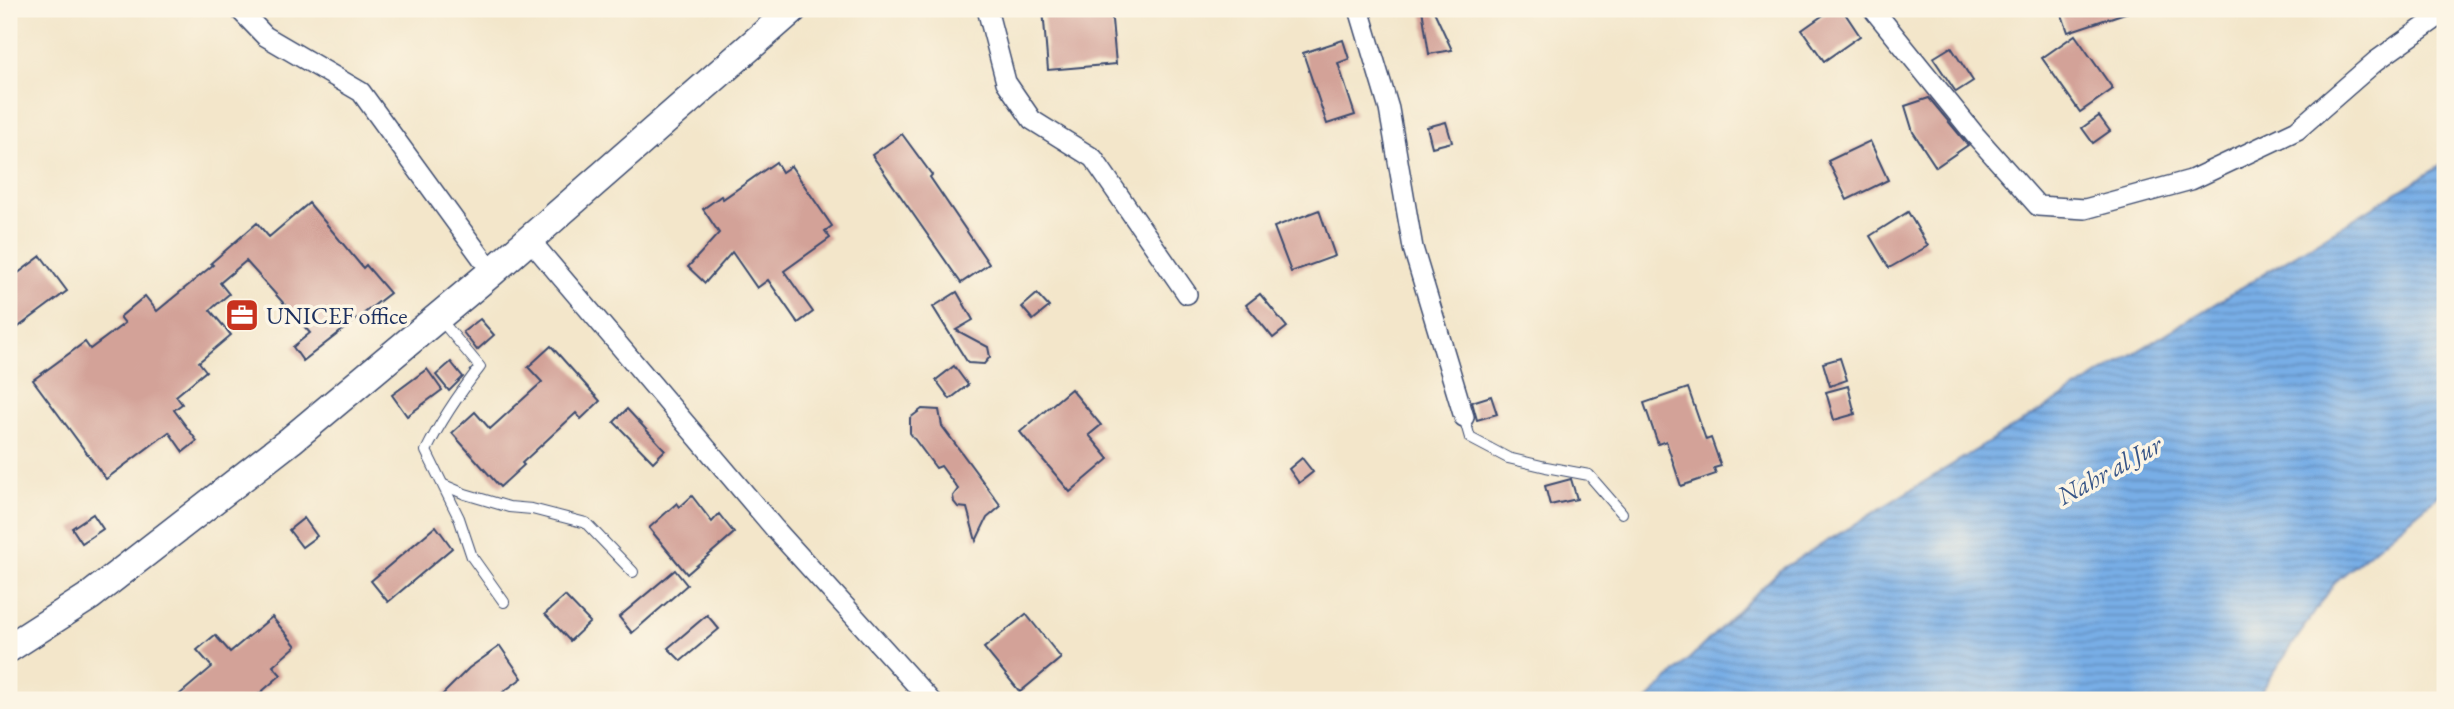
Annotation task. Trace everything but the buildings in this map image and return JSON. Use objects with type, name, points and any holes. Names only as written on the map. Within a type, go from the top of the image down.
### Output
[{"type":"street","points":[[239,9],[265,36],[361,92],[492,272]]},
{"type":"street","points":[[9,648],[90,596],[291,440],[492,272],[793,9]]},
{"type":"street","points":[[987,9],[1006,82],[1032,120],[1093,158],[1187,294]]},
{"type":"street","points":[[1360,9],[1389,109],[1413,248],[1464,417]]},
{"type":"street","points":[[1873,9],[1975,135],[2038,206],[2085,209],[2191,180],[2297,130],[2376,61],[2445,12]]},
{"type":"street","points":[[529,239],[775,529],[930,700]]},
{"type":"lane","points":[[437,316],[480,368],[438,426],[426,451],[459,518],[472,557],[503,602]]},
{"type":"lane","points":[[1464,417],[1470,438],[1508,458],[1589,475],[1622,513]]},
{"type":"lane","points":[[444,485],[509,507],[532,509],[586,523],[633,572]]},
{"type":"water","name":"Nahr al Jur","points":[[2445,163],[2445,490],[2336,581],[2255,700],[1647,700],[1780,570]]},
{"type":"place","name":"UNICEF office","points":[[242,315]]}]
